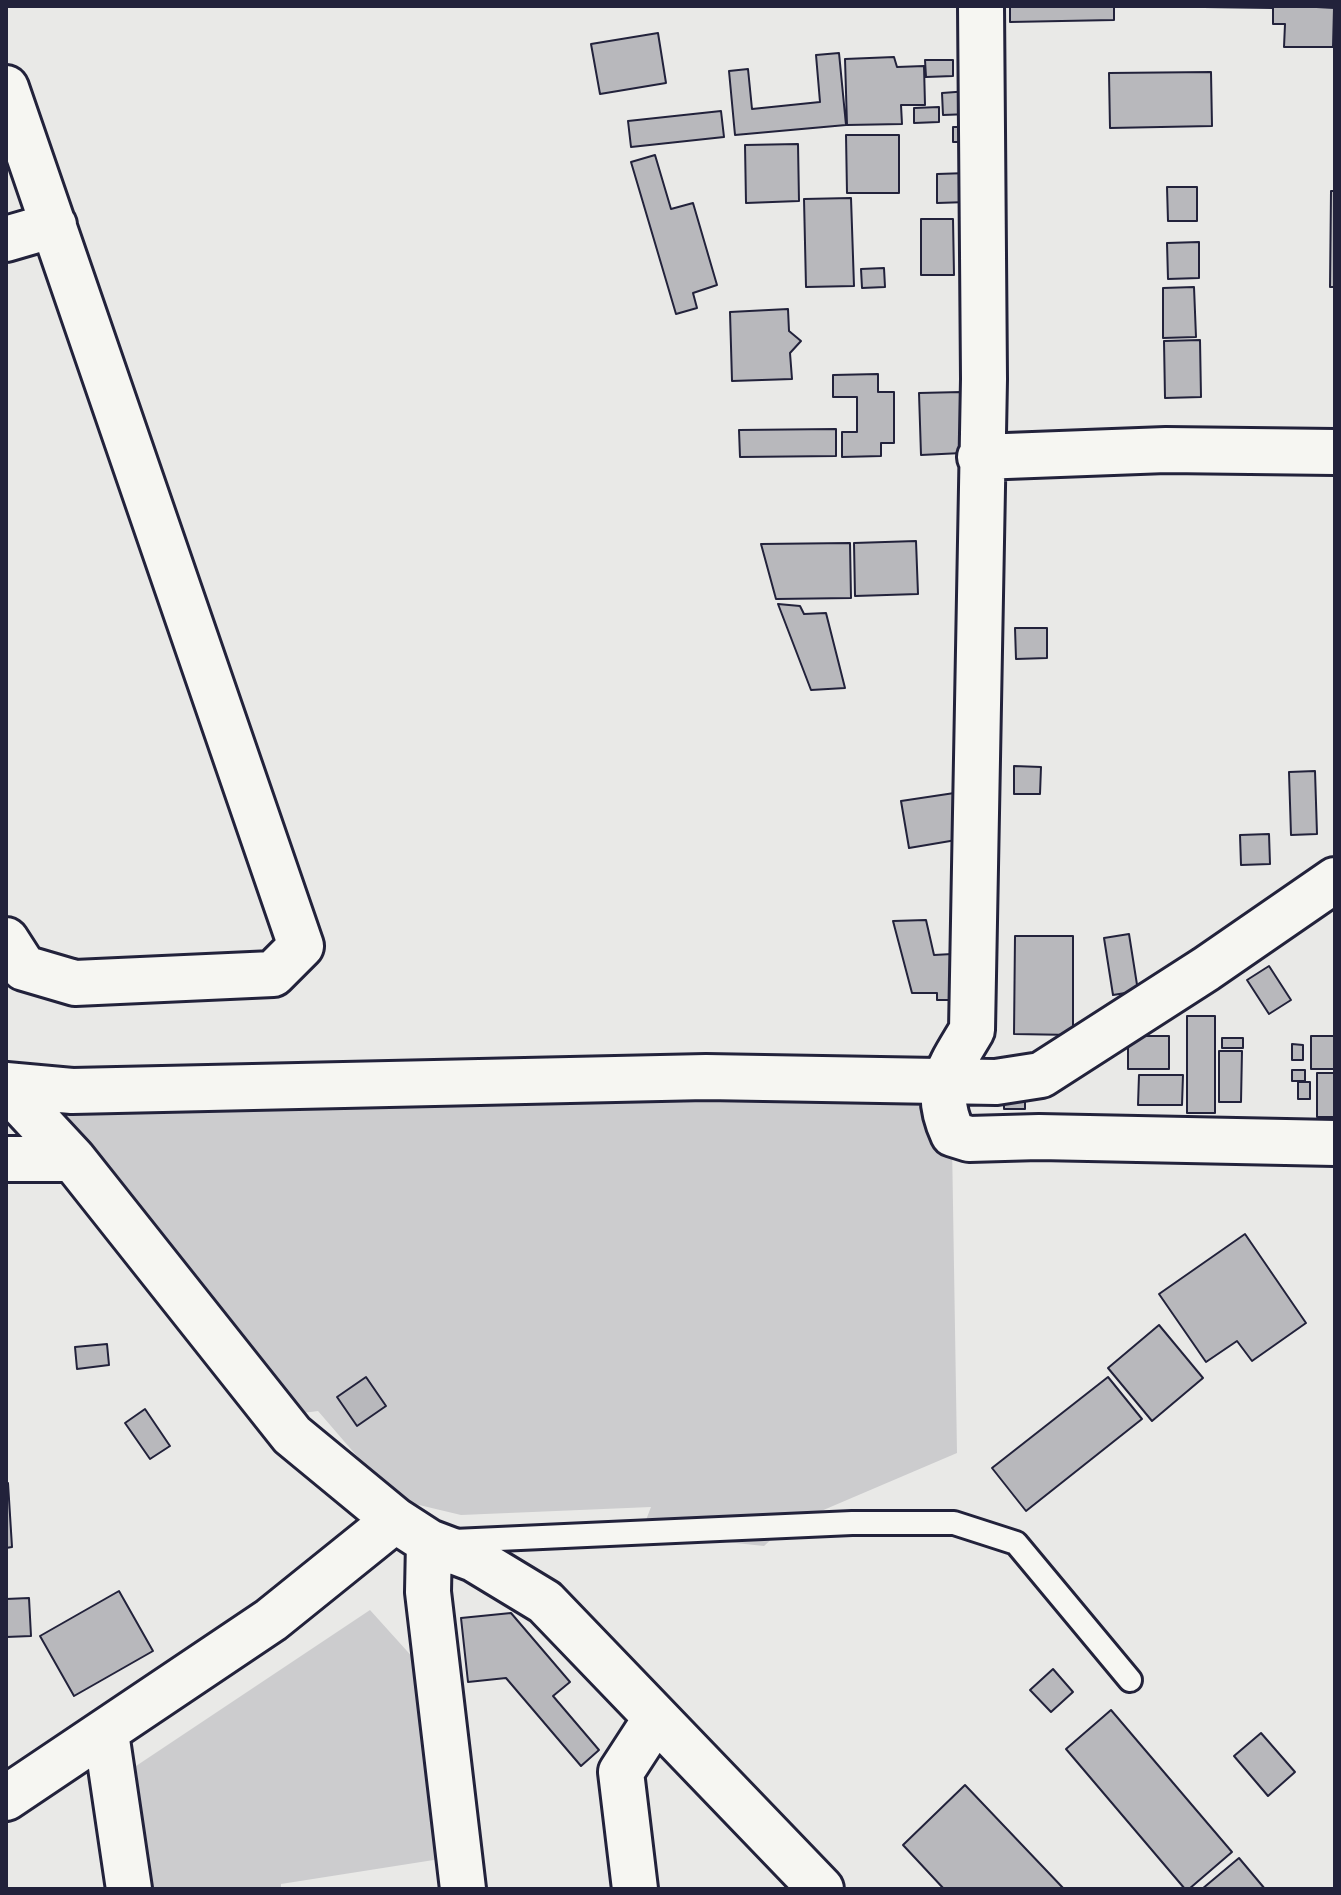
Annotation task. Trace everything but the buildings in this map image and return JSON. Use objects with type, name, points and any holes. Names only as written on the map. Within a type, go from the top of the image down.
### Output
[{"type":"street","points":[[981,6],[984,379],[980,457],[972,1030],[943,1079],[944,1115],[953,1134],[969,1139],[1039,1137],[1335,1143]]},
{"type":"street","points":[[6,88],[301,946],[273,974],[75,983],[24,968],[6,940]]},
{"type":"street","points":[[6,239],[54,225]]},
{"type":"street","points":[[980,457],[1166,450],[1335,452]]},
{"type":"street","points":[[6,1086],[72,1091],[706,1077],[996,1082],[1041,1075],[1206,969],[1335,880]]},
{"type":"street","points":[[6,1086],[73,1159],[292,1435],[412,1531],[474,1559],[545,1602],[821,1889]]},
{"type":"street","points":[[6,1159],[73,1159]]},
{"type":"street","points":[[6,1798],[271,1620],[412,1531]]},
{"type":"street","points":[[412,1531],[428,1592],[463,1889]]},
{"type":"street","points":[[635,1889],[621,1772],[656,1718]]},
{"type":"street","points":[[106,1733],[129,1889]]},
{"type":"lane","points":[[412,1531],[954,1523],[1016,1543],[1130,1680]]},
{"type":"shaded area","points":[[913,1097],[952,1143],[957,1453],[786,1526],[764,1546],[641,1533],[651,1507],[461,1515],[394,1499],[318,1411],[288,1415],[54,1109],[260,1101]]},
{"type":"shaded area","points":[[370,1610],[416,1661],[440,1859],[281,1884],[281,1889],[152,1889],[136,1766]]}]
